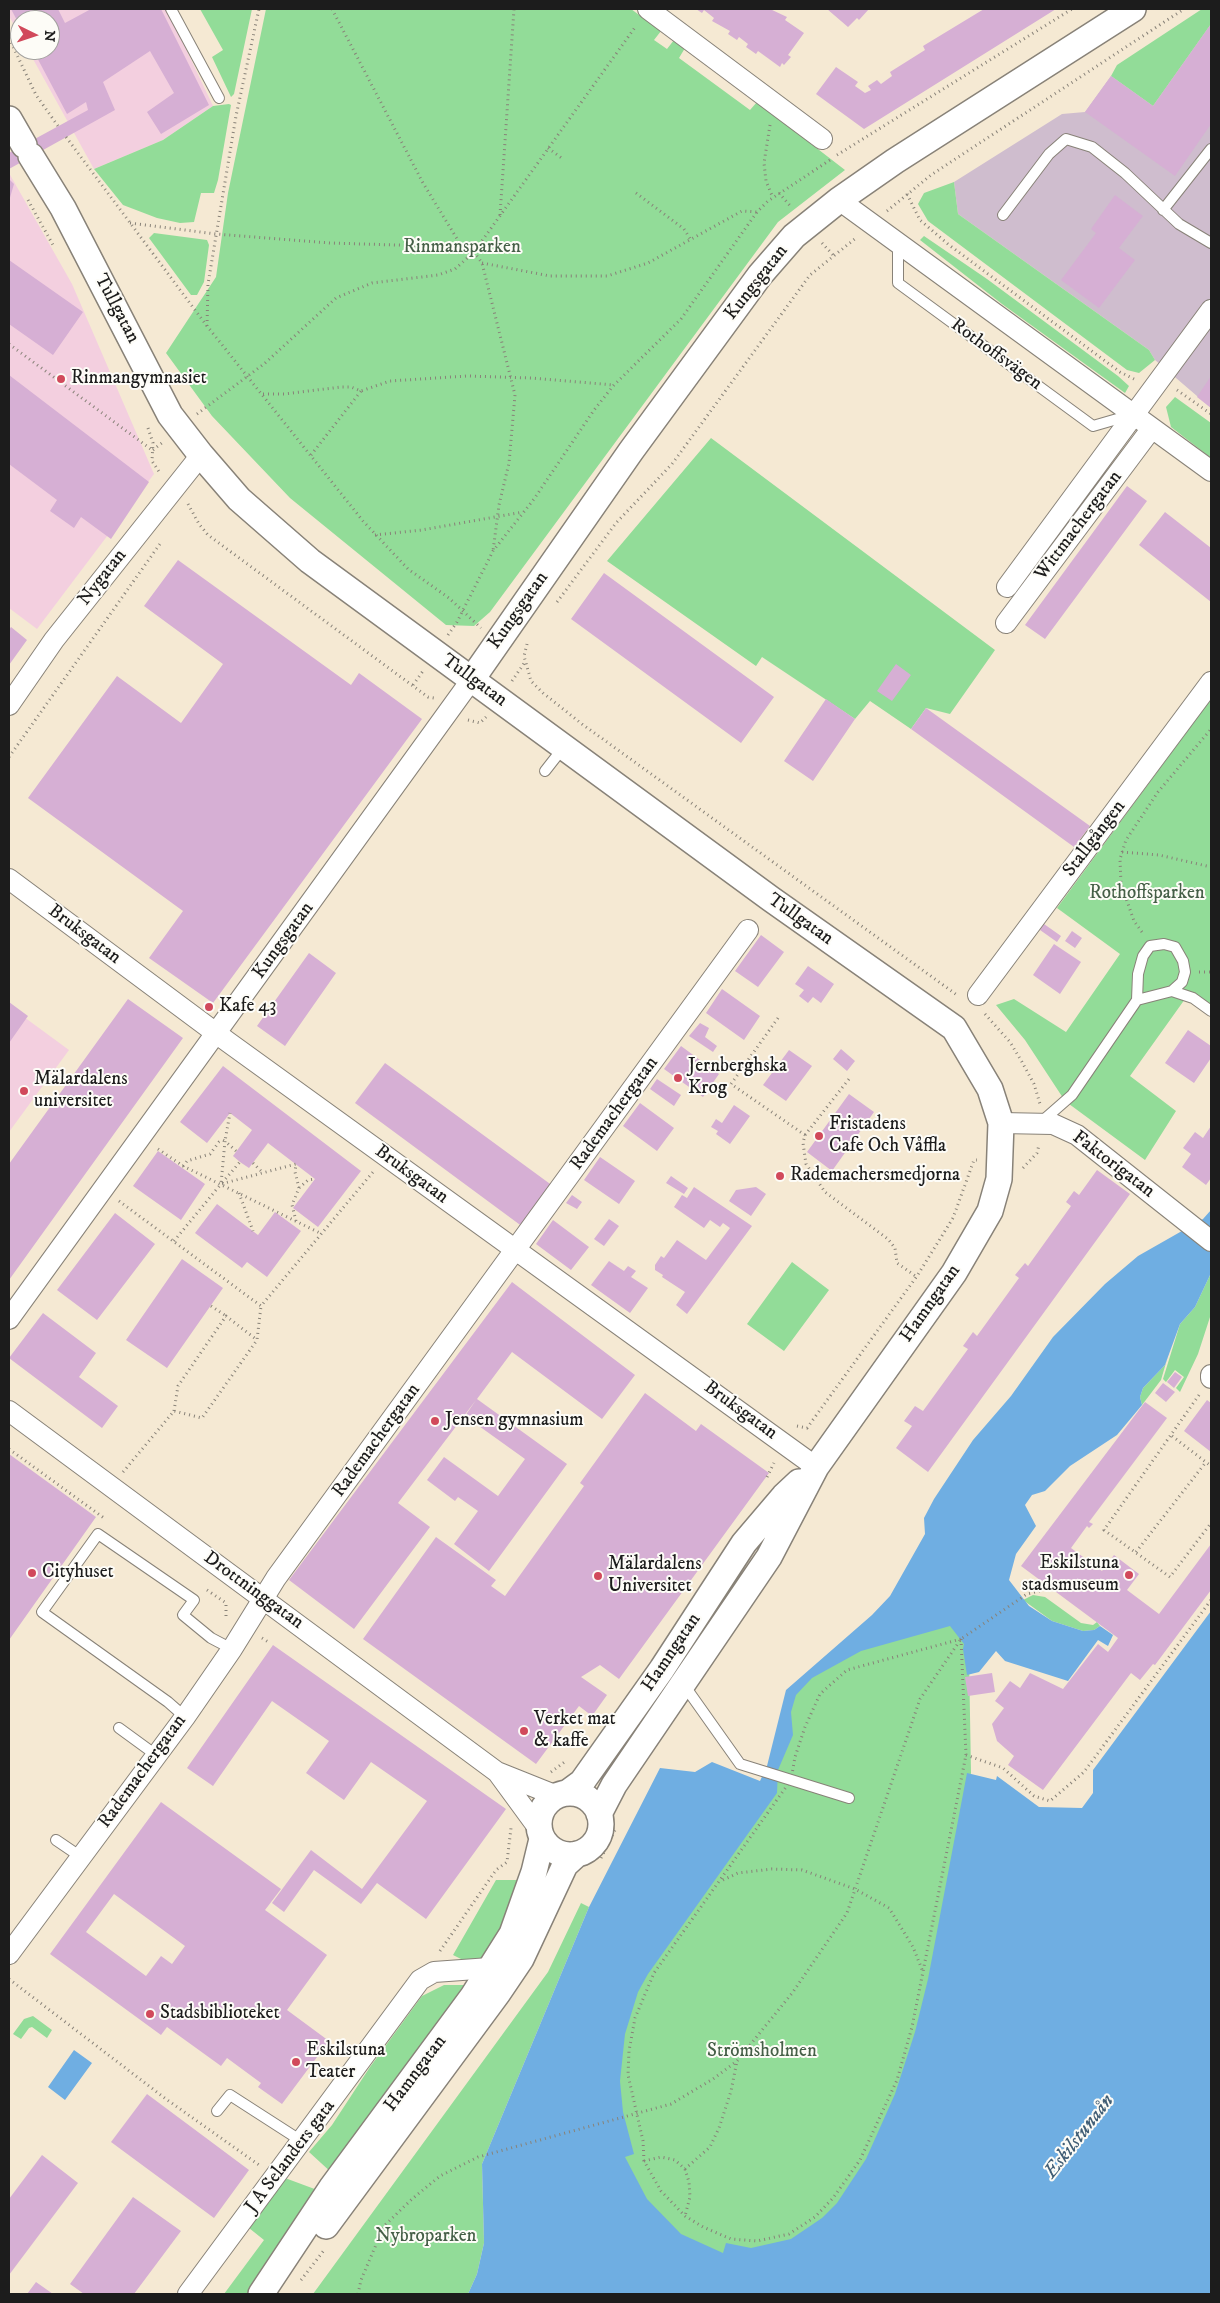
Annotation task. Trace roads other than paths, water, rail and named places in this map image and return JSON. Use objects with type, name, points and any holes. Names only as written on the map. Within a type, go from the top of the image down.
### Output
[{"type":"street","name":"Kungsgatan","points":[[9,1319],[188,1068],[217,1034],[472,679],[600,494],[760,275],[794,236],[839,200],[895,161],[1128,10]]},
{"type":"street","points":[[644,15],[779,107],[822,139]]},
{"type":"street","name":"Tullgatan","points":[[9,118],[63,208],[170,415],[201,455],[239,498],[310,561],[771,899],[954,1028],[990,1090],[1001,1123]]},
{"type":"street","name":"Rothoffsvägen","points":[[839,200],[1211,471]]},
{"type":"street","name":"Wittmachergatan","points":[[1006,587],[1211,310]]},
{"type":"street","name":"Wittmachergatan","points":[[1006,624],[1152,428]]},
{"type":"street","name":"Nygatan","points":[[9,705],[54,640],[201,455]]},
{"type":"street","name":"Stallgången","points":[[973,1001],[1211,682]]},
{"type":"street","name":"Bruksgatan","points":[[9,879],[217,1034],[816,1467]]},
{"type":"street","name":"Rademachergatan","points":[[9,1954],[184,1717],[232,1649],[262,1598],[748,930]]},
{"type":"street","name":"Faktorigatan","points":[[1001,1123],[1053,1124],[1077,1136],[1211,1241]]},
{"type":"street","name":"Hamngatan","points":[[599,1814],[614,1784],[769,1557],[816,1467],[954,1273],[990,1212],[999,1179],[1001,1123]]},
{"type":"street","name":"Drottninggatan","points":[[9,1411],[497,1772],[562,1794]]},
{"type":"street","name":"Hamngatan","points":[[562,1794],[582,1782],[662,1669],[744,1543],[784,1496],[816,1467]]},
{"type":"street","points":[[662,1669],[683,1683]]},
{"type":"street","name":"Drottninggatan","points":[[497,1772],[541,1834]]},
{"type":"street","points":[[562,1794],[586,1798],[599,1814],[599,1834],[586,1850],[577,1854],[557,1853],[541,1834],[542,1810],[562,1794]]},
{"type":"street","name":"Hamngatan","points":[[261,2294],[332,2187],[473,1996],[512,1934],[534,1872],[541,1834]]},
{"type":"street","name":"Hamngatan","points":[[279,2294],[344,2201],[498,1994],[521,1958],[565,1865],[577,1854]]},
{"type":"street","name":"J A Selanders gata","points":[[188,2294],[303,2142],[420,1980],[434,1972],[490,1968]]},
{"type":"lane","points":[[171,9],[219,98]]},
{"type":"lane","points":[[1003,215],[1049,154],[1066,140],[1092,146],[1125,173],[1179,224],[1211,243]]},
{"type":"lane","points":[[1163,210],[1211,150]]},
{"type":"lane","name":"Rothoffsvägen","points":[[898,243],[898,283],[1093,426],[1134,415]]},
{"type":"lane","points":[[545,771],[564,747]]},
{"type":"lane","points":[[1039,1124],[1072,1095],[1137,1000],[1138,974],[1143,956],[1150,946],[1164,944],[1175,947],[1183,961],[1185,972],[1182,982],[1172,991],[1137,1000]]},
{"type":"lane","points":[[1172,991],[1192,998],[1211,1012]]},
{"type":"lane","points":[[184,1717],[168,1702],[42,1612],[98,1534],[194,1600],[184,1615],[211,1638],[232,1649]]},
{"type":"lane","points":[[683,1683],[740,1764],[849,1798]]},
{"type":"lane","points":[[119,1728],[156,1755]]},
{"type":"lane","points":[[56,1840],[81,1857]]},
{"type":"lane","points":[[217,2111],[230,2095],[303,2142]]},
{"type":"water","name":"Eskilstunaån","points":[[1211,1210],[1211,1273],[1195,1307],[1180,1324],[1165,1365],[1143,1388],[1140,1397],[1142,1405],[1117,1435],[1070,1466],[1045,1491],[1032,1495],[1025,1505],[1036,1526],[1016,1554],[1009,1580],[1029,1606],[1052,1621],[1083,1631],[1094,1630],[1100,1626],[1113,1635],[1108,1646],[1098,1640],[1068,1681],[1005,1661],[996,1651],[979,1672],[967,1675],[964,1644],[950,1626],[861,1651],[812,1678],[796,1695],[791,1712],[793,1735],[778,1770],[777,1793],[648,1974],[638,1992],[625,2034],[620,2081],[623,2112],[634,2154],[625,2157],[647,2199],[681,2234],[723,2253],[726,2243],[751,2248],[791,2239],[822,2218],[837,2203],[866,2159],[895,2094],[915,2032],[928,1979],[967,1773],[996,1780],[997,1776],[1039,1807],[1082,1808],[1093,1793],[1093,1770],[1211,1611],[1211,2294],[468,2294],[477,2274],[484,2243],[482,2164],[589,1907],[660,1768],[695,1772],[712,1762],[760,1781],[767,1766],[786,1690],[872,1615],[890,1596],[925,1534],[924,1518],[934,1499],[973,1440],[1011,1396],[1053,1337],[1105,1284],[1138,1256],[1203,1219]]},
{"type":"water","points":[[74,2050],[92,2063],[65,2100],[48,2087]]},
{"type":"place","name":"Rinmangymnasiet","points":[[61,379]]},
{"type":"place","name":"Kafe 43","points":[[209,1007]]},
{"type":"place","name":"Jernberghska Krog","points":[[678,1078]]},
{"type":"place","name":"Mälardalens universitet","points":[[24,1091]]},
{"type":"place","name":"Fristadens Cafe Och Våffla","points":[[819,1136]]},
{"type":"place","name":"Rademachersmedjorna","points":[[780,1176]]},
{"type":"place","name":"Jensen gymnasium","points":[[435,1421]]},
{"type":"place","name":"Cityhuset","points":[[32,1573]]},
{"type":"place","name":"Eskilstuna stadsmuseum","points":[[1129,1575]]},
{"type":"place","name":"Mälardalens Universitet","points":[[598,1576]]},
{"type":"place","name":"Verket mat & kaffe","points":[[524,1731]]},
{"type":"place","name":"Stadsbiblioteket","points":[[150,2014]]},
{"type":"place","name":"Eskilstuna Teater","points":[[296,2062]]},
{"type":"park label","name":"Rinmansparken","points":[[462,248]]},
{"type":"park label","name":"Rothoffsparken","points":[[1147,894]]},
{"type":"park label","name":"Strömsholmen","points":[[762,2052]]},
{"type":"park label","name":"Nybroparken","points":[[426,2237]]}]
